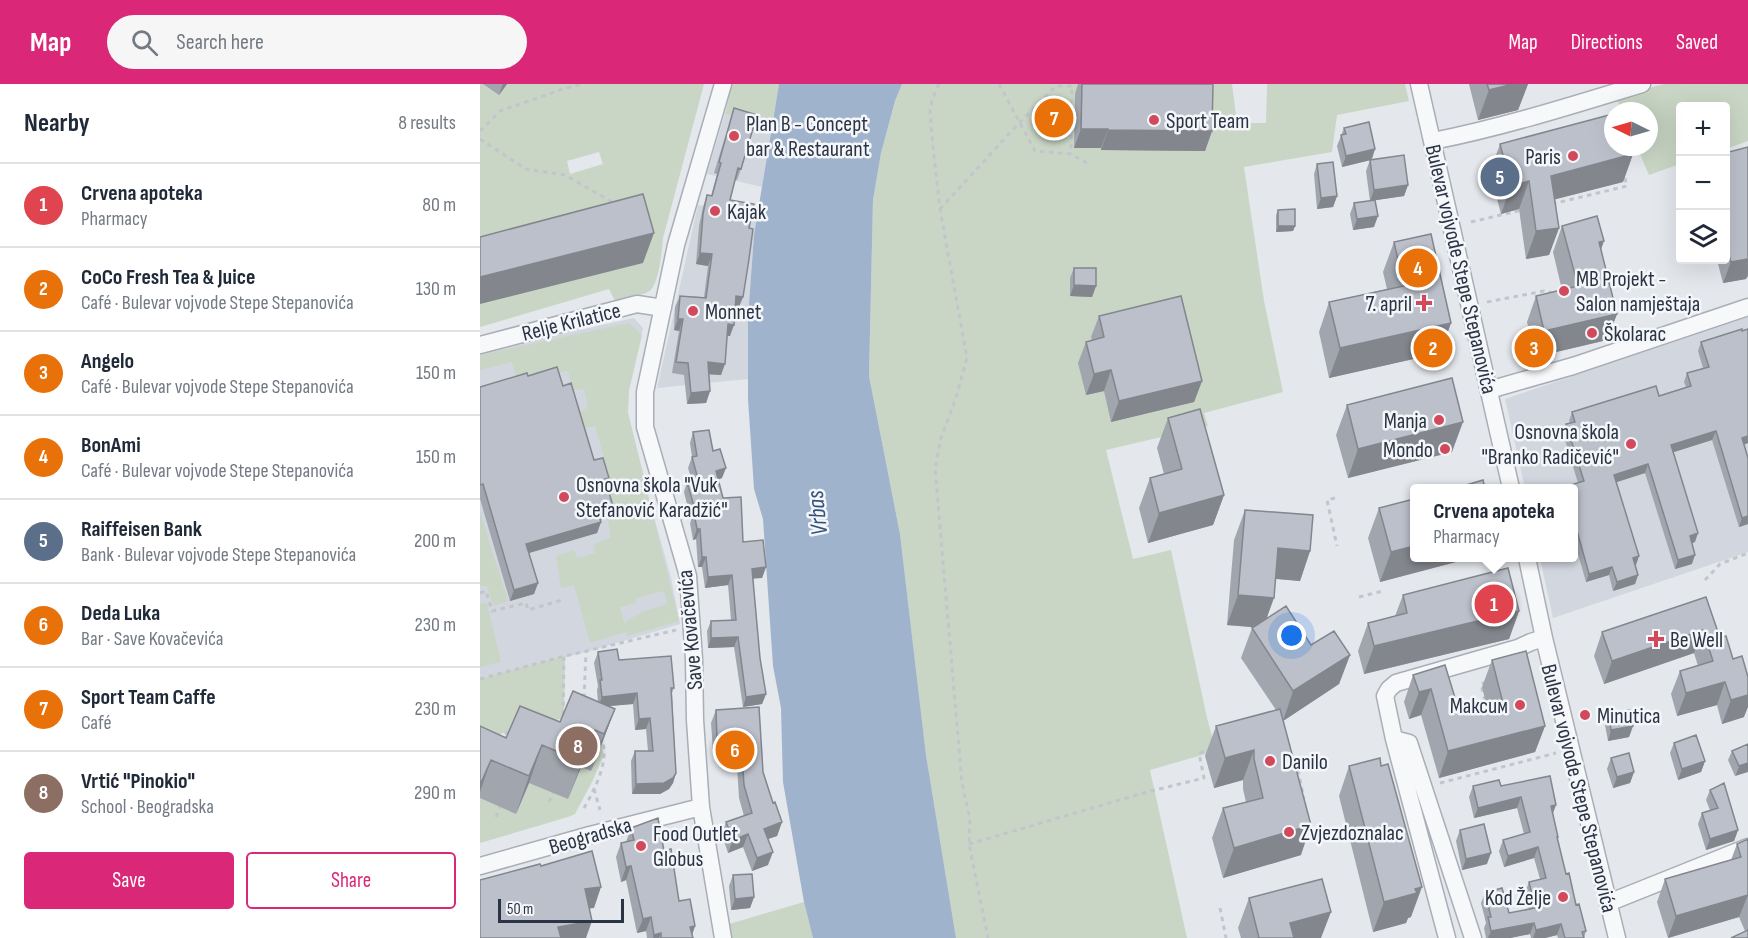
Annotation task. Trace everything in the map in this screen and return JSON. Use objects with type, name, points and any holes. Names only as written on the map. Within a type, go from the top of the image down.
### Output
[{"type":"street","name":"Save Kovačevića","points":[[723,84],[676,245],[645,392],[645,427],[688,576],[701,807],[723,938]]},
{"type":"street","name":"Bulevar vojvode Stepe Stepanovića","points":[[1419,84],[1510,484]]},
{"type":"street","points":[[1433,141],[1589,101],[1642,84]]},
{"type":"street","name":"Relje Krilatice","points":[[480,345],[637,304],[663,308]]},
{"type":"street","points":[[1489,390],[1573,366],[1748,307]]},
{"type":"street","name":"Bulevar vojvode Stepe Stepanovića","points":[[1528,562],[1544,638],[1617,938]]},
{"type":"street","name":"Bulevar vojvode Stepe Stepanovića","points":[[1447,938],[1384,696],[1396,683],[1518,648],[1544,638]]},
{"type":"street","points":[[1394,739],[1409,743],[1473,938]]},
{"type":"street","name":"Beogradska","points":[[480,866],[701,807]]},
{"type":"street","points":[[1608,903],[1748,847]]},
{"type":"path","points":[[480,131],[500,111],[581,84]]},
{"type":"path","points":[[939,84],[932,100],[930,123],[940,209],[967,358],[956,398],[940,438],[935,468],[962,783],[970,819],[969,844],[988,938]]},
{"type":"path","points":[[999,84],[1035,151],[1071,154],[1087,163]]},
{"type":"path","points":[[940,209],[1018,123],[1056,86],[1072,86],[1071,154]]},
{"type":"path","points":[[480,139],[525,169],[564,175],[618,205]]},
{"type":"path","points":[[1549,204],[1627,186],[1622,167]]},
{"type":"path","points":[[1471,222],[1527,209]]},
{"type":"path","points":[[1487,302],[1544,291],[1555,294]]},
{"type":"path","points":[[602,493],[649,478]]},
{"type":"path","points":[[1335,498],[1326,500],[1337,546]]},
{"type":"path","points":[[1705,580],[1720,564],[1748,553]]},
{"type":"path","points":[[480,593],[486,591],[492,611],[526,603],[528,610],[562,600]]},
{"type":"path","points":[[1359,597],[1383,591]]},
{"type":"path","points":[[480,679],[692,626]]},
{"type":"path","points":[[584,706],[586,652]]},
{"type":"path","points":[[563,720],[564,657]]},
{"type":"path","points":[[1488,714],[1481,684],[1492,681]]},
{"type":"path","points":[[494,736],[516,731]]},
{"type":"path","points":[[584,808],[594,789],[604,756],[604,745],[600,736]]},
{"type":"path","points":[[969,844],[1147,792],[1204,778],[1199,753],[1220,747]]},
{"type":"path","points":[[1425,787],[1557,753]]},
{"type":"path","points":[[1298,770],[1304,800]]},
{"type":"path","points":[[594,789],[600,810]]},
{"type":"path","points":[[549,802],[553,793]]},
{"type":"path","points":[[496,818],[500,807]]},
{"type":"path","points":[[1220,908],[1226,938]]},
{"type":"shaded area","points":[[725,114],[772,125],[762,187],[707,174]]},
{"type":"shaded area","points":[[698,205],[758,212],[754,235],[748,317],[748,379],[657,388]]},
{"type":"shaded area","name":"Osnovna škola \"Branko Radičević\"","points":[[1748,317],[1748,552],[1553,618],[1541,562],[1578,562],[1578,484],[1524,484],[1505,399]]},
{"type":"shaded area","name":"Osnovna škola \"Vuk Stefanović Karadžić\"","points":[[634,318],[643,328],[627,396],[628,413],[671,578],[680,624],[586,652],[480,679],[480,352]]},
{"type":"green space","points":[[480,84],[704,84],[663,238],[661,259],[652,289],[640,295],[615,301],[609,289],[480,327]],"holes":[[[599,152],[603,164],[570,174],[567,161]]]},
{"type":"green space","points":[[732,84],[779,84],[772,125],[725,114]]},
{"type":"green space","points":[[902,84],[1232,84],[1237,123],[1266,123],[1267,84],[1405,84],[1409,101],[1337,115],[1332,152],[1244,167],[1264,301],[1283,392],[1204,413],[1208,426],[1106,450],[1133,559],[1171,550],[1216,751],[1150,770],[1187,938],[956,938],[926,755],[900,534],[869,376],[873,200],[881,153]]},
{"type":"green space","points":[[1664,84],[1748,84],[1748,141],[1730,148],[1730,102],[1676,102],[1676,165],[1649,175],[1641,156],[1658,156],[1658,102],[1618,102],[1616,97]]},
{"type":"green space","points":[[629,323],[642,335],[629,391],[628,413],[644,477],[613,488],[595,426],[585,428],[580,413],[588,407],[584,389],[573,390],[568,371],[526,378],[516,376],[512,362],[480,370],[480,355]]},
{"type":"green space","points":[[645,483],[679,621],[627,636],[626,632],[590,643],[574,585],[561,588],[556,556],[574,550],[577,558],[595,553],[594,544],[611,538],[609,517],[603,497]],"holes":[[[664,591],[667,604],[642,612],[625,622],[625,626],[620,607],[636,603],[636,598]]]},
{"type":"green space","points":[[480,512],[508,601],[493,606],[487,586],[480,586]]},
{"type":"green space","points":[[487,603],[501,662],[480,667],[480,604]]},
{"type":"green space","points":[[565,656],[564,718],[480,739],[480,679]]},
{"type":"green space","points":[[518,734],[601,744],[604,755],[575,814],[480,843],[480,740]]},
{"type":"green space","points":[[804,902],[813,938],[731,938],[729,924]]},
{"type":"water","name":"Vrbas","points":[[779,84],[902,84],[881,153],[873,200],[869,376],[900,534],[926,755],[956,938],[813,938],[804,902],[783,782],[781,708],[773,666],[763,519],[754,489],[748,399],[748,317],[754,235]]},
{"type":"building","name":"Sport Team","points":[[1082,84],[1213,84],[1212,131],[1081,129]]},
{"type":"building","points":[[1487,84],[1513,84],[1489,90]]},
{"type":"building","points":[[734,108],[757,115],[741,169],[738,168],[730,200],[754,204],[749,228],[753,229],[749,259],[743,297],[736,296],[734,325],[728,324],[725,364],[708,362],[710,391],[691,393],[688,363],[676,362],[683,319],[678,319],[680,296],[706,298],[712,254],[700,253],[703,214],[707,195],[712,196]]},
{"type":"building","points":[[1604,116],[1604,156],[1626,156],[1551,176],[1559,228],[1536,231],[1529,181],[1511,186],[1500,144]]},
{"type":"building","points":[[1369,122],[1375,149],[1346,156],[1341,135],[1346,134],[1344,128]]},
{"type":"building","points":[[1748,147],[1748,259],[1731,262],[1730,259],[1730,152]]},
{"type":"building","points":[[1404,155],[1408,185],[1374,190],[1370,160]]},
{"type":"building","points":[[1333,162],[1337,196],[1321,198],[1317,164]]},
{"type":"building","points":[[643,194],[654,233],[480,277],[480,237]]},
{"type":"building","points":[[1375,200],[1378,216],[1357,219],[1354,203]]},
{"type":"building","points":[[1295,209],[1295,226],[1278,226],[1278,210]]},
{"type":"building","points":[[1597,216],[1604,241],[1599,242],[1617,314],[1544,331],[1536,296],[1578,286],[1562,226]]},
{"type":"building","points":[[1431,234],[1451,323],[1340,348],[1329,302],[1404,286],[1394,242]]},
{"type":"building","points":[[1074,268],[1096,268],[1096,286],[1074,285]]},
{"type":"building","points":[[1181,296],[1202,381],[1119,401],[1111,370],[1094,374],[1086,342],[1104,337],[1099,316]]},
{"type":"building","points":[[1748,329],[1748,436],[1742,438],[1748,458],[1748,516],[1742,518],[1716,431],[1671,445],[1698,533],[1690,536],[1695,555],[1678,560],[1648,464],[1614,475],[1639,556],[1633,558],[1638,575],[1617,582],[1612,567],[1589,574],[1578,534],[1578,484],[1574,484],[1584,481],[1566,424],[1575,422],[1572,412],[1656,386],[1659,396],[1691,386],[1687,373],[1709,367],[1701,342]]},
{"type":"building","points":[[557,367],[563,386],[571,383],[594,460],[603,458],[609,478],[605,479],[613,506],[597,511],[601,522],[526,544],[538,583],[514,590],[483,484],[480,485],[480,387]]},
{"type":"building","points":[[1452,378],[1463,422],[1358,449],[1347,405]]},
{"type":"building","points":[[1200,409],[1224,495],[1159,513],[1150,478],[1182,469],[1168,418]]},
{"type":"building","points":[[709,430],[713,451],[720,449],[726,468],[716,471],[723,498],[741,497],[743,542],[763,540],[766,567],[752,569],[760,658],[766,694],[746,697],[738,637],[711,638],[711,621],[736,620],[732,575],[708,577],[706,557],[702,557],[700,529],[697,529],[694,513],[696,513],[687,482],[698,479],[692,457],[697,456],[693,432]]},
{"type":"building","points":[[1483,480],[1484,484],[1470,484]]},
{"type":"building","points":[[1410,500],[1410,547],[1391,552],[1379,508]]},
{"type":"building","points":[[1245,510],[1313,515],[1310,551],[1278,548],[1274,598],[1238,595]]},
{"type":"building","points":[[1508,568],[1519,611],[1374,646],[1368,623],[1407,613],[1403,595]]},
{"type":"building","points":[[1706,597],[1720,638],[1726,636],[1733,659],[1742,656],[1748,677],[1748,695],[1731,700],[1725,682],[1686,693],[1680,671],[1713,661],[1703,630],[1612,661],[1602,632]]},
{"type":"building","points":[[1286,606],[1311,645],[1334,631],[1350,655],[1293,691],[1252,628]]},
{"type":"building","points":[[617,649],[619,660],[671,656],[676,773],[673,778],[664,783],[636,784],[635,751],[653,751],[650,718],[639,719],[637,693],[602,697],[598,652]]},
{"type":"building","points":[[1526,651],[1545,726],[1448,751],[1431,689],[1419,692],[1413,675],[1445,665],[1460,714],[1503,703],[1492,660]]},
{"type":"building","points":[[573,691],[615,709],[604,734],[595,730],[582,762],[542,745],[529,776],[491,760],[480,785],[480,726],[506,738],[520,706],[560,722]]},
{"type":"building","points":[[759,707],[763,772],[782,822],[764,829],[773,852],[757,858],[748,834],[733,840],[726,822],[752,813],[744,785],[741,737],[717,738],[716,710]]},
{"type":"building","points":[[1280,709],[1311,825],[1234,848],[1223,808],[1263,798],[1254,750],[1225,758],[1216,726]]},
{"type":"building","points":[[1630,710],[1633,726],[1611,730],[1609,714]]},
{"type":"building","points":[[1696,735],[1705,761],[1682,769],[1674,743]]},
{"type":"building","points":[[1748,744],[1748,763],[1739,766],[1732,751]]},
{"type":"building","points":[[1629,753],[1634,772],[1617,777],[1611,758]]},
{"type":"building","points":[[1380,758],[1381,766],[1388,764],[1422,887],[1415,889],[1417,893],[1384,902],[1349,766]]},
{"type":"building","points":[[1550,776],[1556,805],[1551,806],[1557,837],[1566,874],[1569,873],[1576,905],[1579,904],[1586,931],[1582,932],[1584,938],[1565,938],[1561,924],[1536,930],[1534,923],[1491,931],[1488,917],[1491,917],[1485,893],[1502,888],[1509,913],[1535,908],[1529,882],[1546,878],[1538,847],[1508,856],[1503,840],[1530,832],[1521,797],[1478,808],[1473,786],[1499,780],[1501,786]]},
{"type":"building","points":[[1724,783],[1738,830],[1710,839],[1702,813],[1718,808],[1710,790]]},
{"type":"building","points":[[658,818],[664,851],[671,849],[679,901],[690,899],[695,926],[690,927],[693,938],[661,938],[661,933],[654,935],[651,917],[643,919],[631,866],[626,867],[621,843],[634,840],[631,828]]},
{"type":"building","points":[[1484,824],[1491,853],[1466,859],[1460,830]]},
{"type":"building","points":[[1748,839],[1748,895],[1676,916],[1665,879],[1741,857],[1737,844]]},
{"type":"building","points":[[592,851],[601,887],[585,889],[592,921],[558,927],[561,938],[480,938],[480,880]]},
{"type":"building","points":[[752,874],[754,897],[735,899],[733,875]]},
{"type":"building","points":[[1322,879],[1331,912],[1290,923],[1294,938],[1259,938],[1249,898]]},
{"type":"building","points":[[1748,930],[1748,938],[1731,938]]},
{"type":"place","name":"Sport Team Caffe","points":[[1054,118]]},
{"type":"place","name":"Sport Team","points":[[1154,120]]},
{"type":"place","name":"Plan B - Concept bar & Restaurant","points":[[734,136]]},
{"type":"place","name":"Paris","points":[[1573,156]]},
{"type":"place","name":"Raiffeisen Bank","points":[[1500,177]]},
{"type":"place","name":"Kajak","points":[[715,211]]},
{"type":"place","name":"BonAmi","points":[[1418,268]]},
{"type":"place","name":"MB Projekt - Salon namještaja","points":[[1564,291]]},
{"type":"place","name":"7. april","points":[[1424,303]]},
{"type":"place","name":"Monnet","points":[[693,311]]},
{"type":"place","name":"Školarac","points":[[1592,333]]},
{"type":"place","name":"CoCo Fresh Tea & Juice","points":[[1433,348]]},
{"type":"place","name":"Angelo","points":[[1534,348]]},
{"type":"place","name":"Manja","points":[[1439,420]]},
{"type":"place","name":"Osnovna škola \"Branko Radičević\"","points":[[1631,444]]},
{"type":"place","name":"Mondo","points":[[1445,449]]},
{"type":"place","name":"Osnovna škola \"Vuk Stefanović Karadžić\"","points":[[564,497]]},
{"type":"place","name":"Crvena apoteka","points":[[1494,604]]},
{"type":"place","name":"Be Well","points":[[1656,639]]},
{"type":"place","name":"Максим","points":[[1520,705]]},
{"type":"place","name":"Minutica","points":[[1585,715]]},
{"type":"place","name":"Vrtić \"Pinokio\"","points":[[578,746]]},
{"type":"place","name":"Deda Luka","points":[[735,750]]},
{"type":"place","name":"Danilo","points":[[1270,761]]},
{"type":"place","name":"Zvjezdoznalac","points":[[1289,832]]},
{"type":"place","name":"Food Outlet Globus","points":[[641,846]]},
{"type":"place","name":"Kod Želje","points":[[1563,897]]}]
